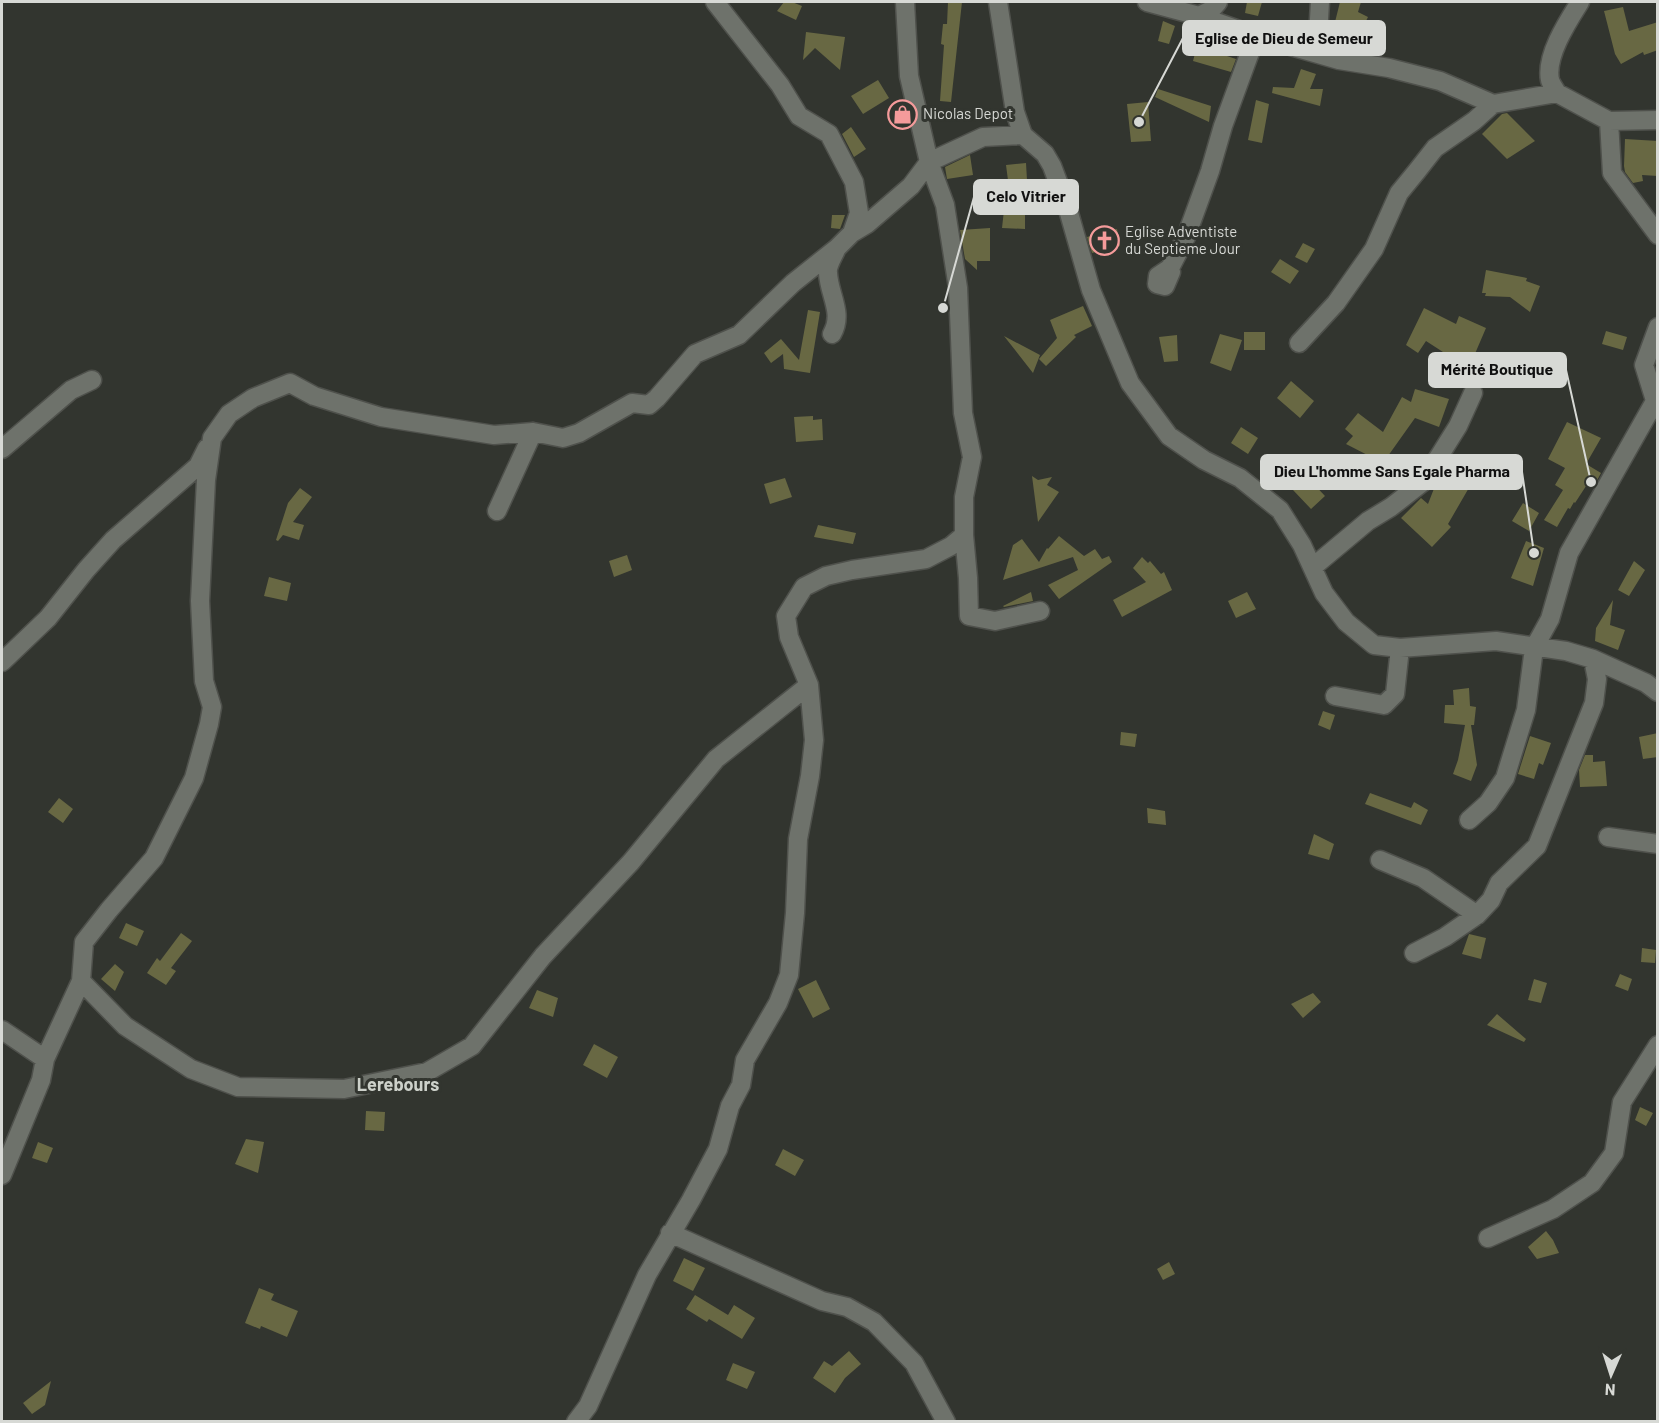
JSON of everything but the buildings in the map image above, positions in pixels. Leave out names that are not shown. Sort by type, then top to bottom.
[{"type":"street","points":[[715,2],[780,85],[799,116],[830,134],[854,182],[859,213],[852,233]]},
{"type":"street","points":[[905,2],[909,76],[929,162],[945,205],[958,288],[963,413],[972,457],[964,497],[969,616],[995,621],[1040,611]]},
{"type":"street","points":[[998,2],[1015,112],[1023,135],[1045,154],[1052,166],[1067,206],[1091,290],[1130,383],[1169,436],[1204,460],[1240,478],[1280,510],[1313,567],[1324,593],[1346,622],[1374,645],[1400,648],[1496,641],[1566,651],[1593,658],[1646,683],[1658,692]]},
{"type":"street","points":[[1147,2],[1339,60],[1389,68],[1440,81],[1493,104]]},
{"type":"street","points":[[1199,16],[1211,10],[1218,2]]},
{"type":"street","points":[[1317,53],[1320,2]]},
{"type":"street","points":[[1580,2],[1560,35],[1551,60],[1550,80],[1557,93],[1609,121],[1658,120]]},
{"type":"street","points":[[1171,272],[1165,286],[1157,284],[1158,276],[1170,268],[1186,237],[1256,36]]},
{"type":"street","points":[[1299,343],[1336,303],[1374,249],[1399,193],[1435,148],[1474,121],[1493,104],[1557,93]]},
{"type":"street","points":[[1609,121],[1612,173],[1658,235]]},
{"type":"street","points":[[2,662],[48,618],[113,540],[198,466],[212,438],[229,414],[253,398],[290,383],[314,396],[381,417],[494,435],[533,432],[564,438],[579,433],[632,404],[649,405],[695,354],[739,335],[793,284],[911,186],[929,162],[983,137],[1023,135]]},
{"type":"street","points":[[832,334],[838,324],[837,309],[827,271],[837,248]]},
{"type":"street","points":[[1469,820],[1488,803],[1505,778],[1527,710],[1534,648],[1550,619],[1569,553],[1656,407],[1644,365],[1658,327]]},
{"type":"street","points":[[2,449],[71,390],[92,380]]},
{"type":"street","points":[[1313,567],[1368,521],[1391,507],[1423,482],[1458,426],[1473,393]]},
{"type":"street","points":[[497,511],[533,432]]},
{"type":"street","points":[[2,1175],[41,1080],[45,1059],[81,981],[84,942],[154,858],[194,778],[212,707],[204,681],[200,601],[206,480],[212,438]]},
{"type":"street","points":[[576,1422],[588,1406],[647,1275],[718,1149],[730,1106],[741,1085],[745,1060],[778,1003],[789,975],[795,913],[798,839],[814,740],[809,685],[789,636],[786,616],[804,587],[826,576],[926,559],[951,546],[964,535]]},
{"type":"street","points":[[1335,696],[1384,705],[1395,694],[1400,648]]},
{"type":"street","points":[[1414,952],[1445,937],[1477,915],[1491,900],[1499,883],[1537,846],[1594,703],[1597,680],[1593,658]]},
{"type":"street","points":[[81,981],[125,1026],[191,1069],[238,1087],[344,1089],[427,1072],[472,1046],[543,956],[631,862],[716,759],[809,685]]},
{"type":"street","points":[[1608,837],[1658,844]]},
{"type":"street","points":[[1380,860],[1423,878],[1477,915]]},
{"type":"street","points":[[2,1030],[45,1059]]},
{"type":"street","points":[[1488,1238],[1553,1209],[1592,1183],[1614,1153],[1622,1102],[1658,1045]]},
{"type":"street","points":[[670,1233],[822,1301],[847,1308],[874,1322],[914,1363],[946,1422]]},
{"type":"place","name":"Nicolas Depot","points":[[902,114]]},
{"type":"place","name":"Eglise de Dieu de Semeur","points":[[1139,122]]},
{"type":"place","name":"Eglise Adventiste du Septieme Jour","points":[[1104,241]]},
{"type":"place","name":"Celo Vitrier","points":[[943,308]]},
{"type":"place","name":"Mérité Boutique","points":[[1591,482]]},
{"type":"place","name":"Dieu L'homme Sans Egale Pharma","points":[[1534,553]]},
{"type":"district","name":"Lerebours","points":[[398,1085]]}]
